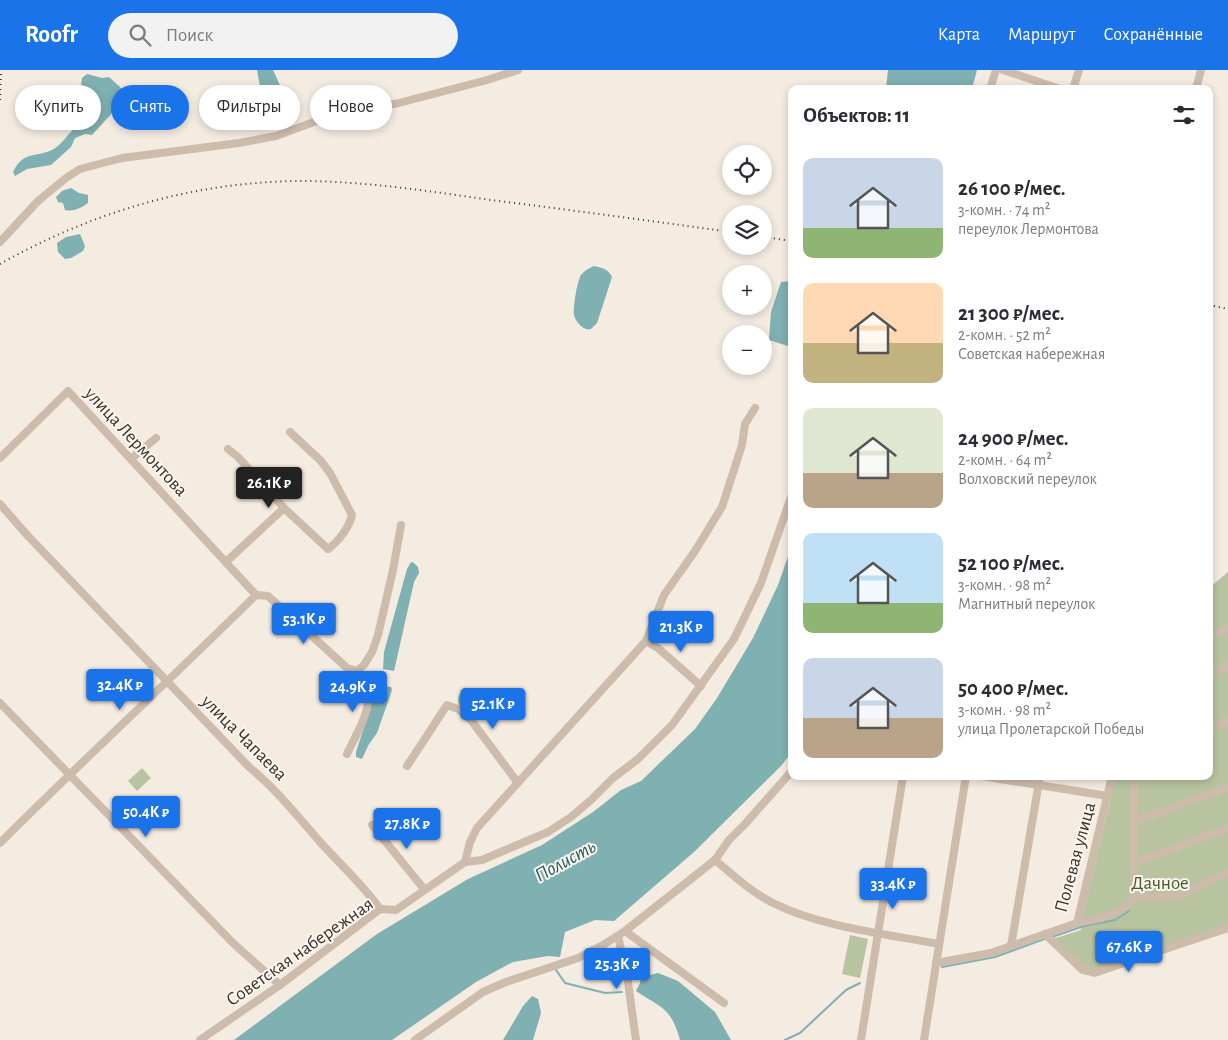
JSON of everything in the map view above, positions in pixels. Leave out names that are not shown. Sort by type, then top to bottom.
[{"type":"street","points":[[0,242],[38,201],[80,169],[122,158],[239,143],[276,136],[322,119],[362,99],[375,100],[384,104],[395,104],[518,70]]},
{"type":"street","points":[[991,85],[996,70]]},
{"type":"street","points":[[1003,70],[1048,85]]},
{"type":"street","points":[[1074,85],[1079,70]]},
{"type":"street","points":[[1197,85],[1201,70]]},
{"type":"street","name":"улица Лермонтова","points":[[0,458],[68,391],[132,458],[256,595],[268,596],[347,668],[357,671]]},
{"type":"street","points":[[465,862],[470,842],[477,828],[646,641],[664,595],[722,507],[742,445],[745,424],[755,408]]},
{"type":"street","points":[[228,449],[238,457],[284,508],[328,550],[350,523],[352,515],[330,473],[290,432]]},
{"type":"street","points":[[132,458],[156,438]]},
{"type":"street","name":"улица Чапаева","points":[[0,504],[28,536],[250,768],[270,784],[322,844],[367,891],[380,910]]},
{"type":"street","name":"Советская набережная","points":[[200,1040],[280,985],[380,910],[396,910],[465,862],[482,860],[548,832],[571,817],[613,778],[638,759],[672,725],[734,639],[761,583],[788,506]]},
{"type":"street","points":[[226,562],[284,508]]},
{"type":"street","points":[[347,754],[368,703],[368,693],[357,671],[364,665],[372,652],[378,635],[394,570],[401,525]]},
{"type":"street","points":[[0,843],[256,595]]},
{"type":"street","points":[[1213,635],[1228,628]]},
{"type":"street","points":[[646,641],[658,648],[701,686]]},
{"type":"street","points":[[1213,673],[1228,665]]},
{"type":"street","points":[[0,703],[233,943],[280,985]]},
{"type":"street","points":[[407,766],[447,705],[458,709],[471,720],[518,783]]},
{"type":"street","points":[[1213,728],[1228,721]]},
{"type":"street","points":[[415,1040],[483,992],[506,982],[578,958],[622,933],[715,860],[729,840],[788,775]]},
{"type":"street","points":[[861,1040],[902,780]]},
{"type":"street","points":[[924,1040],[965,780]]},
{"type":"street","points":[[1006,780],[1108,796]]},
{"type":"street","points":[[1011,946],[1039,780]]},
{"type":"street","name":"Полевая улица","points":[[936,963],[983,955],[1076,923],[1111,780]]},
{"type":"street","points":[[1076,923],[1110,916],[1123,909],[1134,897],[1134,780]]},
{"type":"street","points":[[1133,822],[1228,787]]},
{"type":"street","points":[[372,825],[424,889]]},
{"type":"street","points":[[1134,863],[1228,828]]},
{"type":"street","points":[[715,860],[749,888],[772,902],[794,912],[820,921],[939,944]]},
{"type":"street","points":[[1134,897],[1168,898],[1179,896],[1228,872]]},
{"type":"street","points":[[1045,934],[1083,970],[1096,972],[1228,928]]},
{"type":"street","points":[[622,933],[724,1003]]},
{"type":"street","points":[[622,933],[636,1040]]},
{"type":"green space","points":[[1228,572],[1228,664],[1213,671],[1213,585]]},
{"type":"green space","name":"Дачное","points":[[1228,669],[1228,931],[1095,977],[1080,973],[1047,941],[1081,930],[1082,918],[1114,780],[1213,780],[1213,676]]},
{"type":"green space","points":[[142,768],[151,778],[137,791],[128,781]]},
{"type":"green space","points":[[850,935],[868,939],[860,978],[842,974]]},
{"type":"water","points":[[257,70],[273,70],[280,85],[260,85]]},
{"type":"water","points":[[888,70],[977,70],[973,85],[886,85]]},
{"type":"water","points":[[87,74],[102,78],[109,77],[118,85],[111,85],[111,114],[101,125],[101,85],[81,85],[82,78]]},
{"type":"water","points":[[73,130],[97,130],[92,135],[85,134],[75,138],[71,147],[51,165],[27,169],[15,176],[13,172],[21,160],[55,148]]},
{"type":"water","points":[[71,188],[79,193],[88,195],[88,203],[77,209],[65,210],[63,203],[58,202],[56,197],[62,191]]},
{"type":"water","points":[[80,234],[85,246],[83,251],[71,258],[65,259],[58,252],[57,243],[66,237]]},
{"type":"water","points":[[594,266],[605,269],[612,277],[597,323],[588,330],[576,320],[574,306],[581,275]]},
{"type":"water","points":[[788,281],[788,346],[772,341],[772,325],[770,325],[772,309],[781,282]]},
{"type":"water","name":"Полисть","points":[[788,557],[788,757],[694,852],[614,921],[595,920],[565,932],[560,957],[548,956],[513,962],[476,982],[392,1040],[234,1040],[377,934],[468,879],[542,845],[593,812],[621,790],[641,781],[695,729],[717,698],[753,638],[778,585]]},
{"type":"water","points":[[411,562],[418,567],[419,573],[414,582],[394,671],[383,669],[384,652],[407,569]]},
{"type":"water","points":[[379,685],[391,687],[392,690],[377,733],[362,759],[356,757],[356,752]]},
{"type":"water","points":[[464,690],[472,690],[478,696],[478,704],[472,710],[464,710],[458,704],[458,696]]},
{"type":"water","points":[[658,973],[678,981],[715,1012],[731,1040],[680,1040],[677,1029],[669,1014],[659,1005],[636,991],[641,977]]},
{"type":"water","points":[[532,996],[538,999],[541,1013],[533,1040],[503,1040],[523,1006]]},
{"type":"waterway","points":[[1052,937],[1084,926],[1115,920],[1129,911]]},
{"type":"waterway","points":[[942,967],[995,957],[1047,938]]},
{"type":"waterway","points":[[556,970],[565,983],[605,993],[622,992]]},
{"type":"waterway","points":[[785,1040],[800,1033],[846,990],[860,983]]},
{"type":"railway","points":[[0,100],[1,70]]},
{"type":"railway","points":[[0,264],[71,229],[144,203],[220,187],[299,181],[396,187],[722,231]]},
{"type":"railway","points":[[772,238],[788,241]]},
{"type":"railway","points":[[1213,306],[1228,309]]}]
